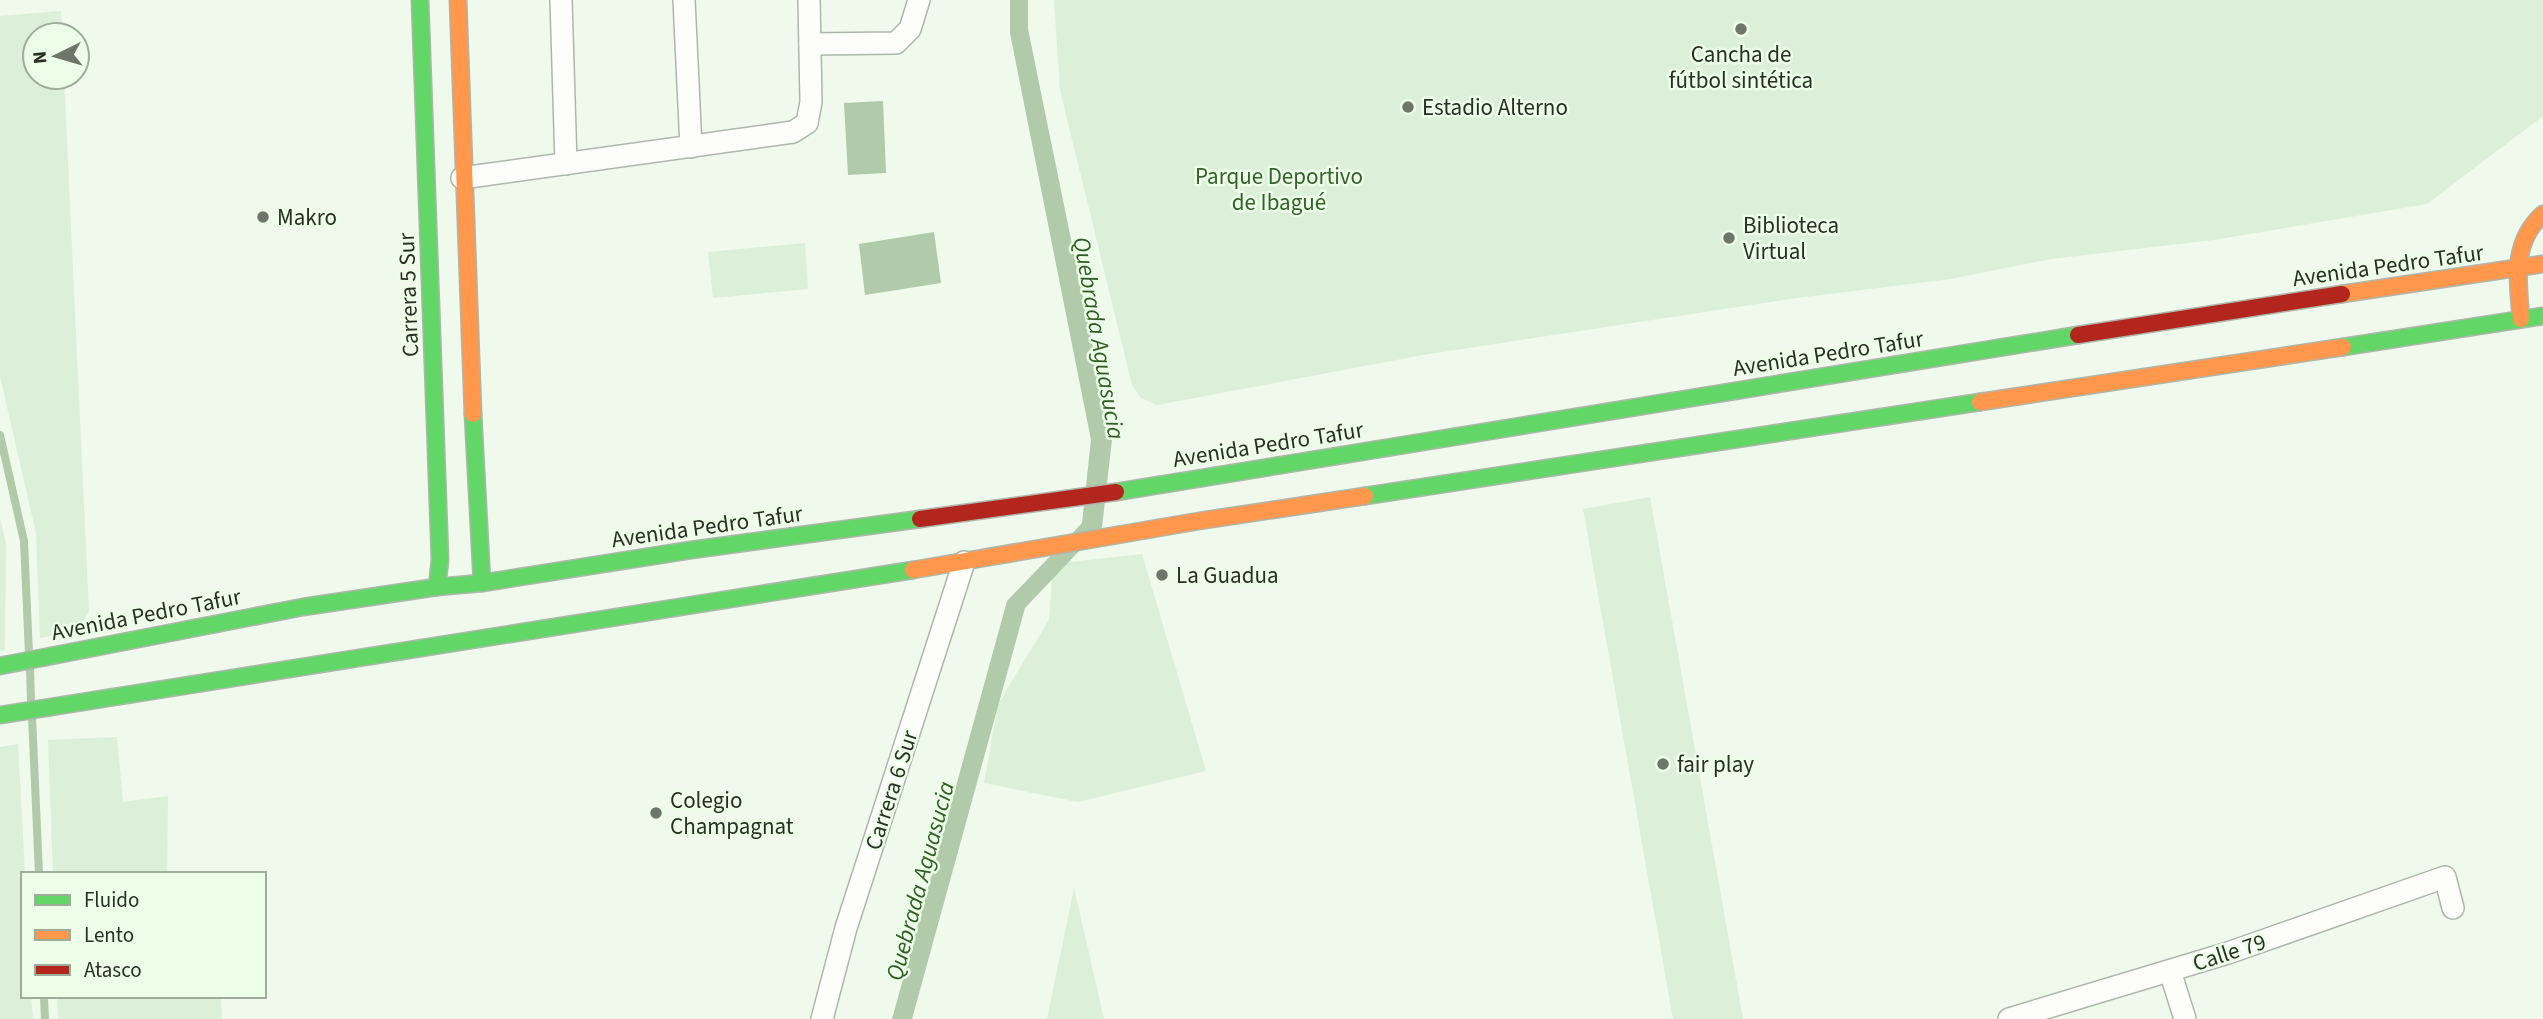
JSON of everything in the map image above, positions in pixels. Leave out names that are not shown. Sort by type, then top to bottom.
[{"type":"main road","name":"Carrera 5 Sur","points":[[420,0],[440,560],[437,587]]},
{"type":"main road","points":[[458,0],[462,178],[482,583]]},
{"type":"main road","points":[[2521,319],[2517,268],[2529,227],[2543,214]]},
{"type":"main road","name":"Avenida Pedro Tafur","points":[[0,666],[303,607],[482,583],[691,550],[1064,500],[2201,315],[2543,264]]},
{"type":"main road","points":[[0,715],[964,562],[1199,521],[2543,316]]},
{"type":"street","points":[[561,0],[566,164]]},
{"type":"street","points":[[684,0],[691,147]]},
{"type":"street","points":[[462,178],[793,132],[807,123],[811,102],[809,0]]},
{"type":"street","points":[[810,44],[896,43],[910,29],[919,0]]},
{"type":"street","name":"Carrera 6 Sur","points":[[822,1019],[846,928],[964,562]]},
{"type":"street","name":"Calle 79","points":[[2009,1019],[2170,971],[2445,877],[2453,908]]},
{"type":"street","points":[[2170,971],[2185,1019]]},
{"type":"green space","name":"Parque Deportivo de Ibagué","points":[[1054,0],[2543,0],[2543,116],[2427,204],[2213,240],[2051,259],[1950,279],[1789,299],[1423,355],[1157,405],[1141,398],[1132,385],[1060,90]]},
{"type":"green space","points":[[61,11],[61,21],[21,21],[21,91],[65,91],[89,612],[76,632],[40,638],[36,533],[0,376],[0,16]]},
{"type":"green space","points":[[805,243],[808,289],[713,298],[708,252]]},
{"type":"green space","name":"fair play","points":[[1650,497],[1743,1019],[1673,1019],[1583,509]]},
{"type":"green space","points":[[0,518],[6,543],[5,650],[0,651]]},
{"type":"green space","points":[[1142,554],[1206,771],[1078,802],[984,783],[998,704],[1049,620],[1053,564]]},
{"type":"green space","points":[[117,737],[123,802],[168,796],[167,872],[53,872],[48,740]]},
{"type":"green space","points":[[18,744],[25,872],[21,872],[21,998],[31,998],[33,1019],[0,1019],[0,747]]},
{"type":"green space","points":[[1074,888],[1104,1019],[1047,1019]]},
{"type":"green space","points":[[57,998],[221,998],[222,1019],[58,1019]]},
{"type":"shaded area","name":"Quebrada Aguasucia","points":[[1010,0],[1028,0],[1028,29],[1112,440],[1102,527],[1025,608],[912,1019],[892,1019],[1007,601],[1082,523],[1091,440],[1010,33]]},
{"type":"shaded area","points":[[883,101],[886,173],[848,175],[844,103]]},
{"type":"shaded area","points":[[934,232],[941,283],[865,295],[859,244]]},
{"type":"waterway","points":[[0,435],[24,541],[29,654]]},
{"type":"waterway","points":[[30,667],[31,703]]},
{"type":"waterway","points":[[32,716],[39,872]]},
{"type":"waterway","points":[[44,998],[45,1019]]},
{"type":"traffic: fast","points":[[420,0],[440,560],[437,587]]},
{"type":"traffic: fast","points":[[2343,347],[2543,316]]},
{"type":"traffic: fast","points":[[1116,492],[2078,335]]},
{"type":"traffic: fast","points":[[1365,496],[1980,402]]},
{"type":"traffic: fast","points":[[473,414],[482,583]]},
{"type":"traffic: fast","points":[[0,666],[303,607],[920,519]]},
{"type":"traffic: fast","points":[[0,715],[913,570]]},
{"type":"traffic: slow","points":[[458,0],[473,414]]},
{"type":"traffic: slow","points":[[2521,319],[2518,276],[2521,250],[2533,225],[2543,214]]},
{"type":"traffic: slow","points":[[2342,294],[2543,264]]},
{"type":"traffic: slow","points":[[1980,402],[2343,347]]},
{"type":"traffic: slow","points":[[913,570],[1199,521],[1365,496]]},
{"type":"traffic: jam","points":[[2078,335],[2342,294]]},
{"type":"traffic: jam","points":[[920,519],[1116,492]]},
{"type":"place","name":"Cancha de fútbol sintética","points":[[1741,29]]},
{"type":"place","name":"Estadio Alterno","points":[[1408,107]]},
{"type":"place","name":"Makro","points":[[263,217]]},
{"type":"place","name":"Biblioteca Virtual","points":[[1729,238]]},
{"type":"place","name":"La Guadua","points":[[1162,575]]},
{"type":"place","name":"fair play","points":[[1663,764]]},
{"type":"place","name":"Colegio Champagnat","points":[[656,813]]}]
